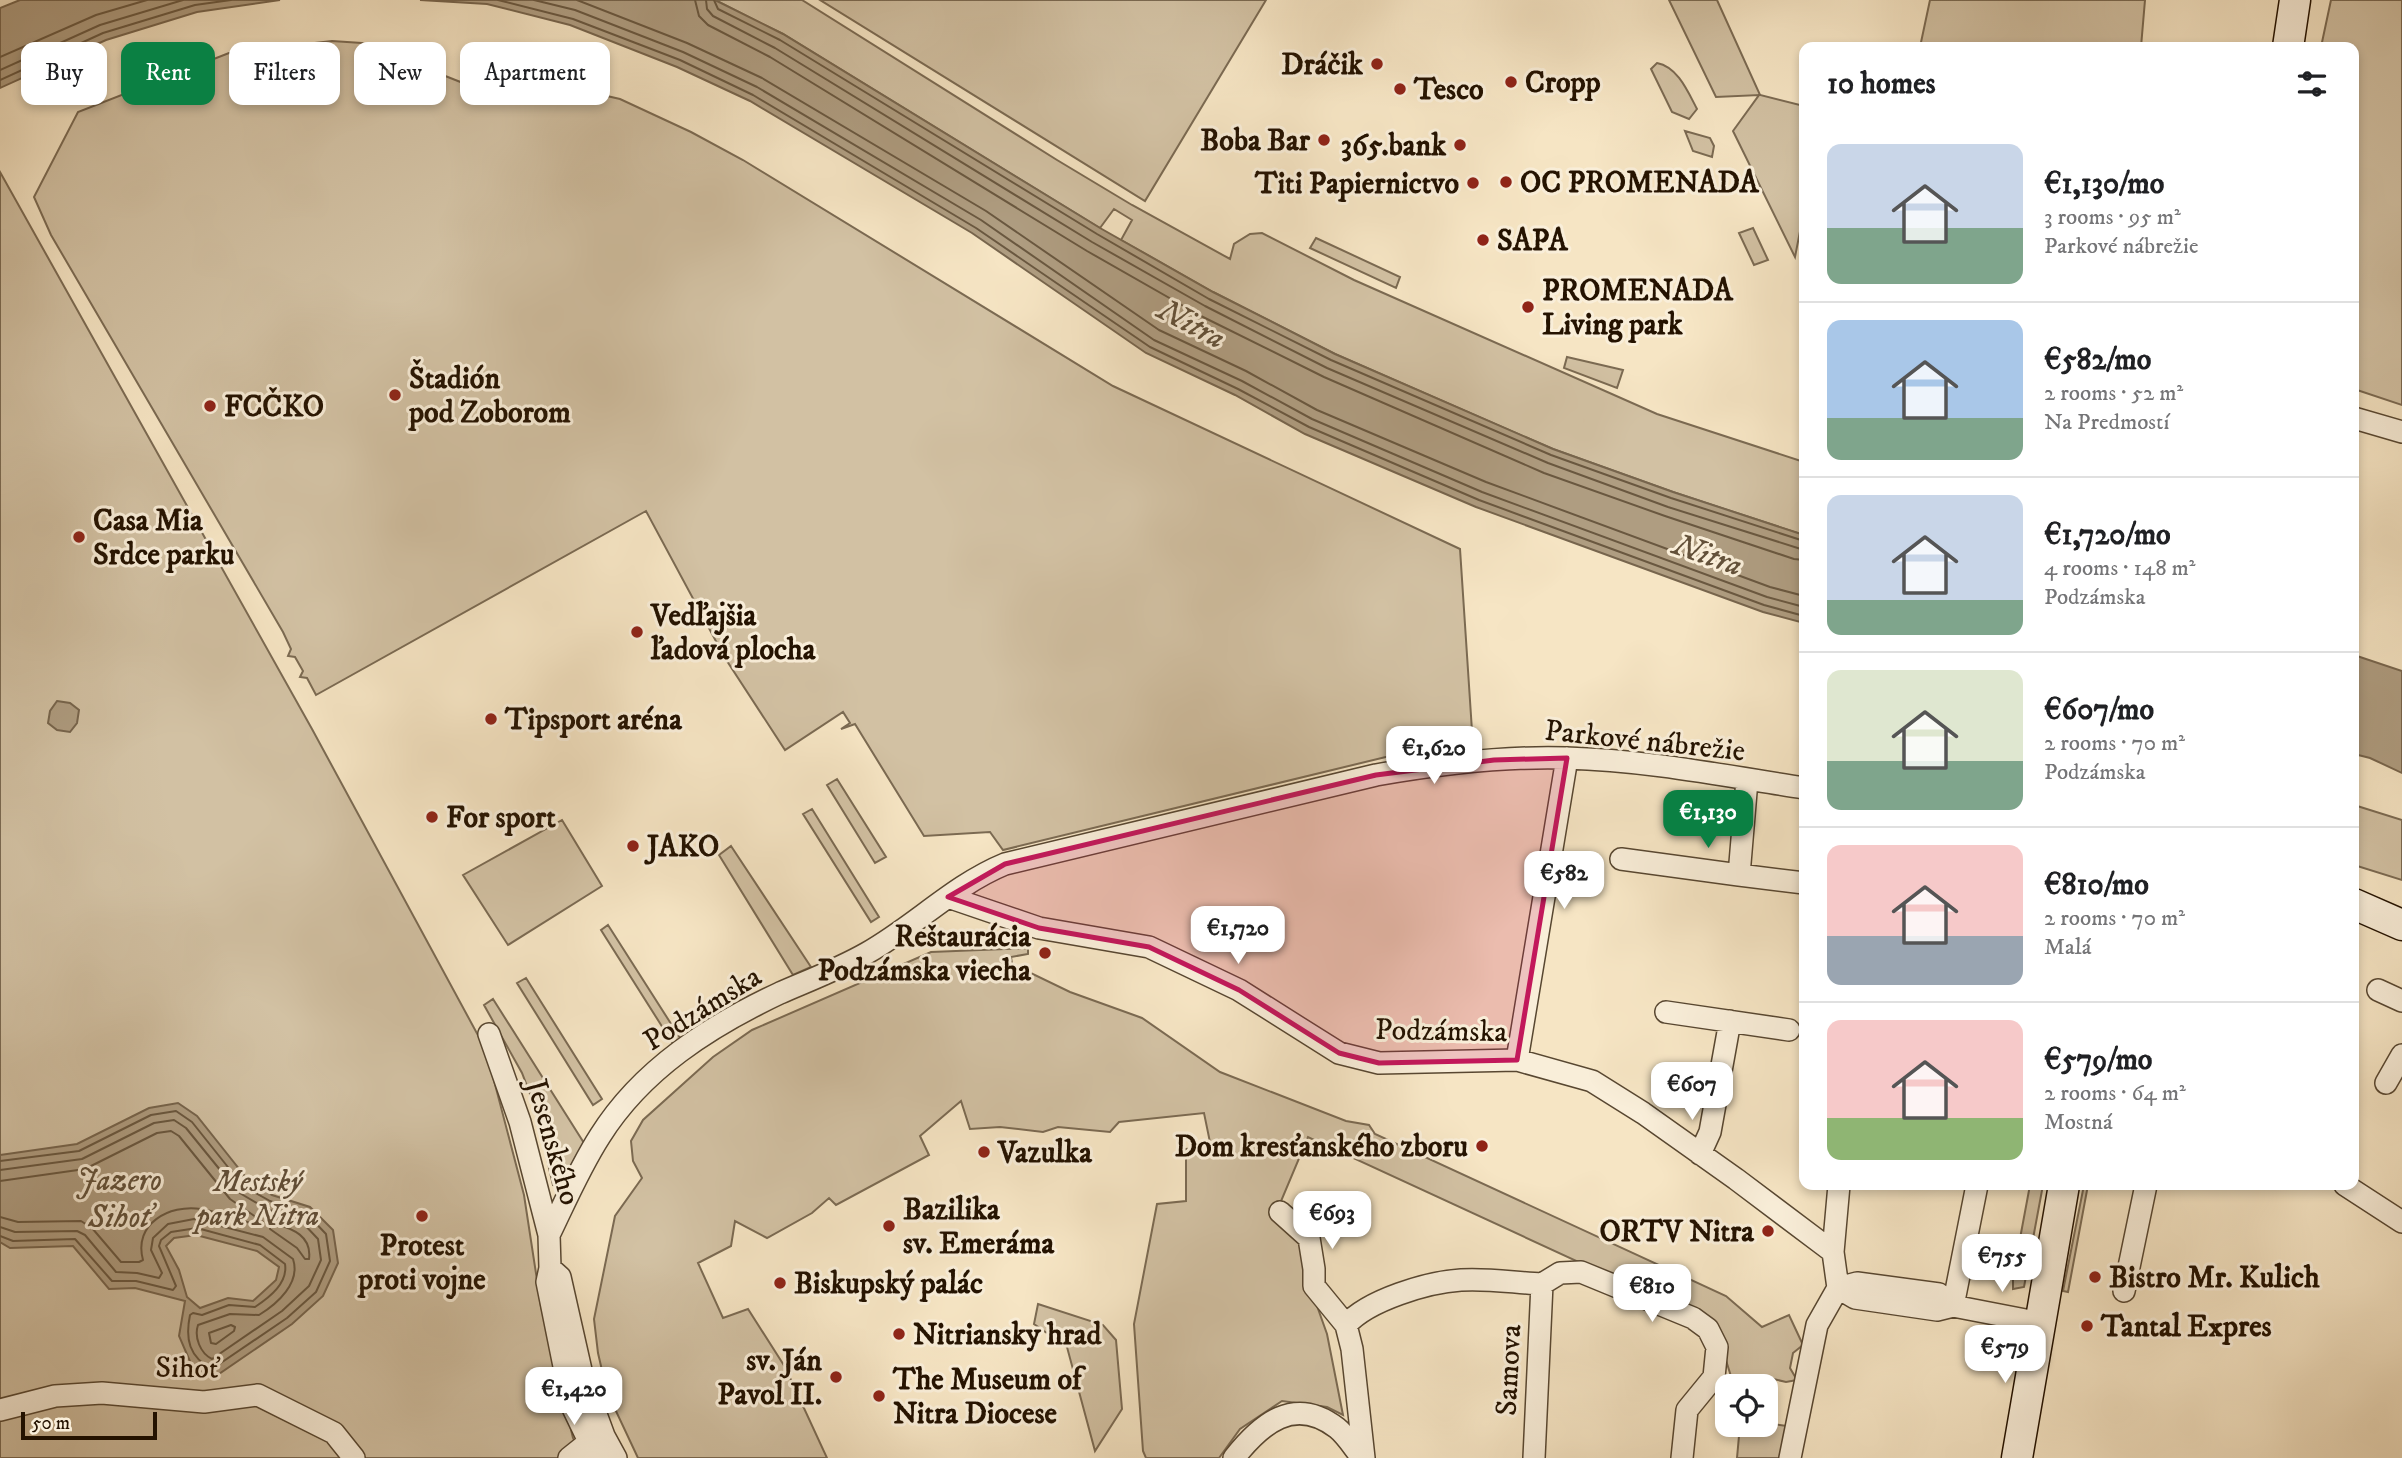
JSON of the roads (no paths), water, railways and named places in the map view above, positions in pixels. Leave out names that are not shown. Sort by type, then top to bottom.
[{"type":"street","points":[[2289,42],[2294,1]]},
{"type":"street","points":[[2359,419],[2402,432]]},
{"type":"street","points":[[1517,1060],[1567,758]]},
{"type":"street","name":"Parkové nábrežie","points":[[1069,848],[1376,775],[1435,765],[1494,760],[1567,758],[1659,766],[1799,787]]},
{"type":"street","points":[[1739,875],[1747,780]]},
{"type":"street","name":"Podzámska","points":[[550,1235],[599,1136],[628,1097],[660,1065],[704,1034],[870,952],[991,870],[1069,848]]},
{"type":"street","points":[[1621,859],[1799,882]]},
{"type":"street","name":"Podzámska","points":[[948,897],[1039,928],[1149,947],[1238,990],[1339,1053],[1379,1063],[1517,1060],[1592,1081],[1700,1154],[1833,1252]]},
{"type":"street","points":[[2359,906],[2402,925]]},
{"type":"street","points":[[2378,990],[2402,1001]]},
{"type":"street","points":[[1666,1012],[1789,1030]]},
{"type":"street","points":[[1700,1154],[1710,1132],[1730,1021]]},
{"type":"street","name":"Jesenského","points":[[489,1034],[520,1122],[550,1235],[550,1268],[547,1282],[572,1406],[597,1445],[616,1458]]},
{"type":"street","points":[[2386,1083],[2402,1055]]},
{"type":"street","points":[[1790,1458],[1818,1325],[1838,1288],[1833,1252],[1839,1190]]},
{"type":"street","points":[[1953,1306],[1976,1190]]},
{"type":"street","points":[[2017,1458],[2063,1190]]},
{"type":"street","points":[[2124,1291],[2145,1190]]},
{"type":"street","points":[[2353,1190],[2402,1222]]},
{"type":"street","points":[[1280,1212],[1309,1238],[1314,1286],[1346,1325],[1352,1349],[1363,1458]]},
{"type":"street","points":[[1346,1325],[1354,1316],[1385,1300],[1430,1285],[1461,1280],[1542,1284],[1560,1273],[1581,1272],[1693,1318],[1708,1329],[1717,1347],[1714,1377],[1687,1410],[1682,1458]]},
{"type":"street","name":"Samova","points":[[1534,1458],[1542,1284]]},
{"type":"street","points":[[1838,1288],[1855,1298],[1937,1310],[1953,1306],[2041,1323]]},
{"type":"street","name":"Sihoť","points":[[0,1410],[55,1396],[102,1392],[204,1402],[258,1395],[334,1433],[354,1458]]},
{"type":"street","points":[[1234,1458],[1248,1440],[1271,1421],[1285,1415],[1301,1413],[1313,1415],[1338,1429],[1363,1458]]},
{"type":"street","points":[[569,1458],[597,1445]]},
{"type":"water","points":[[20,0],[280,0],[197,12],[102,42],[21,42],[21,78],[0,88],[0,8]]},
{"type":"water","name":"Nitra","points":[[420,0],[715,0],[783,34],[1100,228],[1213,292],[1335,354],[1553,449],[1799,533],[1799,622],[1763,612],[1476,507],[1305,434],[1235,395],[1146,353],[972,233],[750,101],[677,67],[570,25],[487,4]]},
{"type":"water","points":[[2359,657],[2402,671],[2402,773],[2359,755]]},
{"type":"water","points":[[57,701],[70,703],[79,710],[77,723],[70,732],[57,730],[48,723],[50,711]]},
{"type":"water","name":"Jazero Sihoť","points":[[178,1103],[197,1116],[248,1180],[272,1195],[310,1207],[333,1230],[338,1263],[323,1296],[292,1324],[213,1378],[192,1366],[179,1336],[185,1301],[135,1288],[109,1289],[73,1246],[10,1248],[0,1242],[0,1155],[77,1144],[149,1108]],"holes":[[[196,1235],[257,1251],[279,1267],[276,1280],[253,1301],[228,1298],[200,1308],[187,1297],[179,1270],[166,1246],[174,1238]]]},
{"type":"place","name":"Dráčik","points":[[1377,64]]},
{"type":"place","name":"Cropp","points":[[1511,82]]},
{"type":"place","name":"Tesco","points":[[1400,89]]},
{"type":"place","name":"Boba Bar","points":[[1324,140]]},
{"type":"place","name":"365.bank","points":[[1460,145]]},
{"type":"place","name":"OC PROMENADA","points":[[1506,182]]},
{"type":"place","name":"Titi Papiernictvo","points":[[1473,183]]},
{"type":"place","name":"SAPA","points":[[1483,240]]},
{"type":"place","name":"PROMENADA Living park","points":[[1528,307]]},
{"type":"place","name":"Štadión pod Zoborom","points":[[395,395]]},
{"type":"place","name":"FCČKO","points":[[210,406]]},
{"type":"place","name":"Casa Mia Srdce parku","points":[[79,537]]},
{"type":"place","name":"Vedľajšia ľadová plocha","points":[[637,632]]},
{"type":"place","name":"Tipsport aréna","points":[[491,719]]},
{"type":"place","name":"For sport","points":[[432,817]]},
{"type":"place","name":"JAKO","points":[[633,846]]},
{"type":"place","name":"Reštaurácia Podzámska viecha","points":[[1045,953]]},
{"type":"place","name":"Dom kresťanského zboru","points":[[1482,1146]]},
{"type":"place","name":"Vazulka","points":[[984,1152]]},
{"type":"place","name":"Protest proti vojne","points":[[422,1216]]},
{"type":"place","name":"Bazilika sv. Emeráma","points":[[889,1226]]},
{"type":"place","name":"ORTV Nitra","points":[[1768,1231]]},
{"type":"place","name":"Bistro Mr. Kulich","points":[[2095,1277]]},
{"type":"place","name":"Biskupský palác","points":[[780,1283]]},
{"type":"place","name":"Tantal Expres","points":[[2087,1326]]},
{"type":"place","name":"Nitriansky hrad","points":[[899,1334]]},
{"type":"place","name":"sv. Ján Pavol II.","points":[[836,1377]]},
{"type":"place","name":"The Museum of Nitra Diocese","points":[[879,1396]]},
{"type":"park label","name":"Mestský park Nitra","points":[[258,1198]]}]
